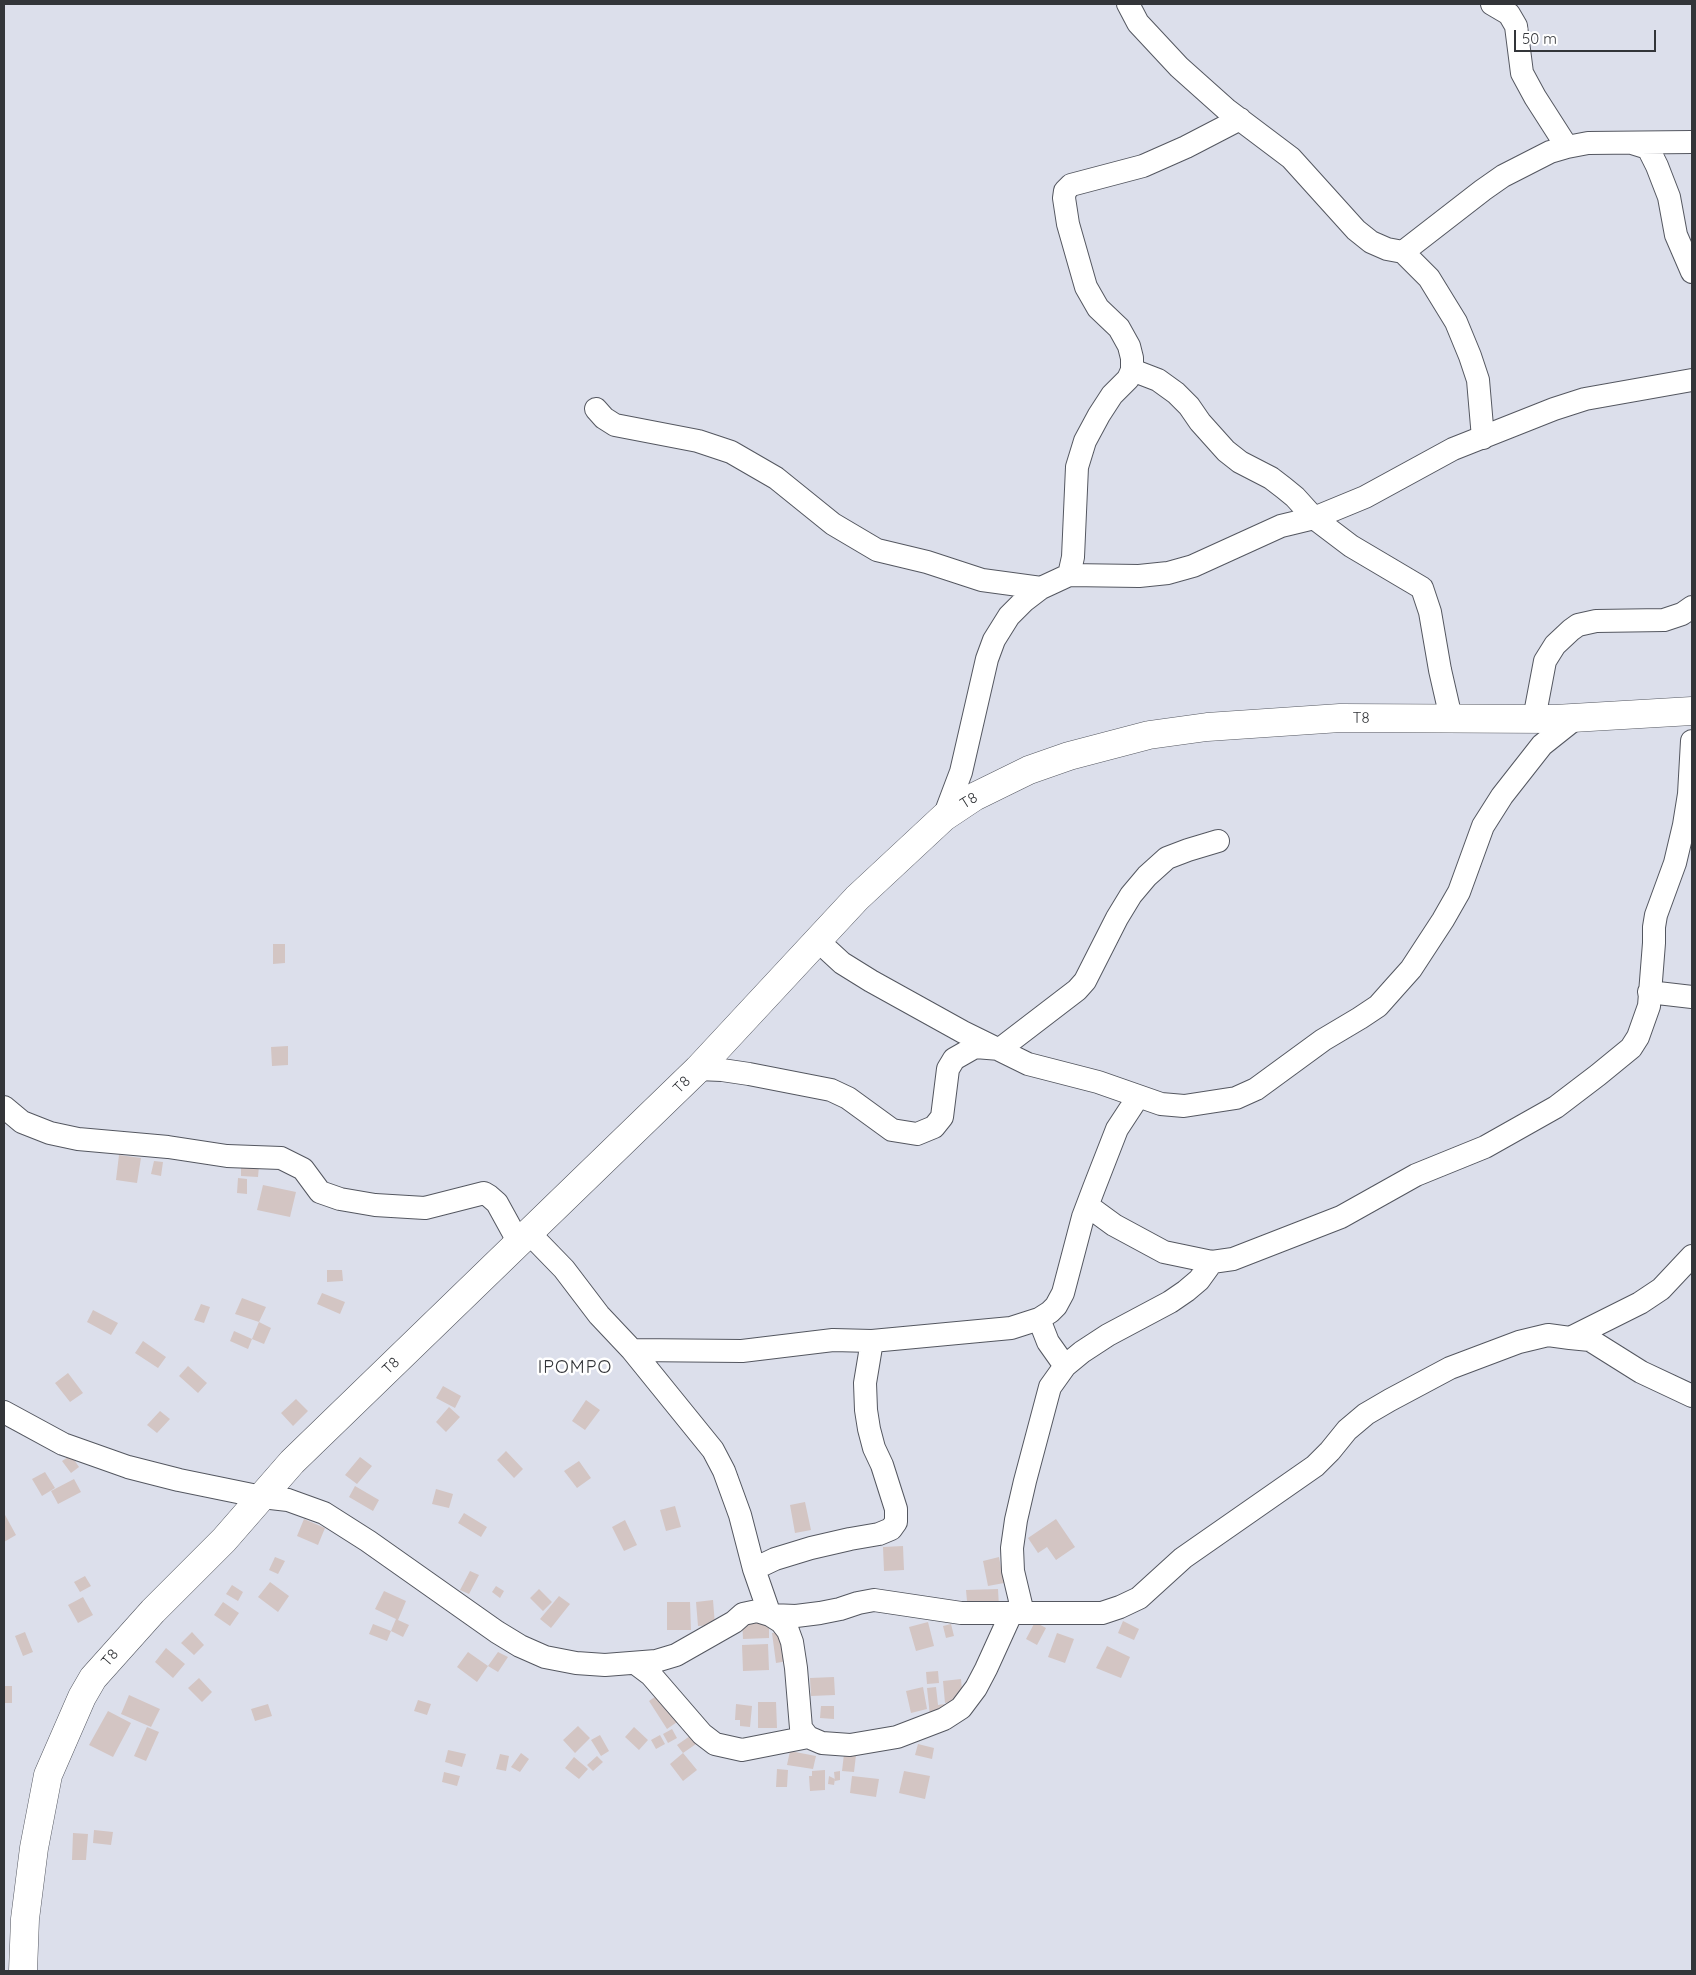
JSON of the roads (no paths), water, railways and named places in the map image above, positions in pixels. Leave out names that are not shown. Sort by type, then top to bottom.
[{"type":"street","points":[[1128,4],[1138,23],[1179,67],[1201,88],[1291,158],[1356,230],[1379,246],[1403,252],[1429,278],[1456,322],[1478,380],[1483,438]]},
{"type":"street","points":[[1492,4],[1509,14],[1516,26],[1522,72],[1535,97],[1567,146]]},
{"type":"street","points":[[1069,575],[1073,557],[1077,466],[1085,441],[1099,415],[1112,395],[1128,379],[1132,370],[1132,358],[1119,328],[1098,308],[1086,287],[1068,224],[1064,198],[1065,191],[1071,185],[1143,166],[1186,148],[1240,119]]},
{"type":"street","points":[[1403,252],[1502,176],[1537,158],[1567,146],[1588,143],[1692,142]]},
{"type":"street","points":[[1632,143],[1648,148],[1669,197],[1676,235],[1692,272]]},
{"type":"street","points":[[1132,370],[1158,380],[1176,393],[1226,451],[1240,462],[1271,478],[1295,497],[1314,518],[1351,546],[1422,588],[1430,612],[1451,718]]},
{"type":"street","points":[[944,817],[961,772],[987,659],[994,640],[1009,616],[1041,588],[1069,575],[1138,576],[1168,573],[1193,566],[1281,526],[1314,518],[1365,497],[1453,449],[1554,409],[1586,399],[1692,380]]},
{"type":"street","points":[[596,409],[604,418],[615,425],[698,441],[731,452],[776,478],[833,524],[878,550],[927,562],[982,580],[1041,588]]},
{"type":"street","points":[[1534,719],[1545,661],[1555,645],[1578,625],[1596,621],[1664,620],[1682,614],[1692,607]]},
{"type":"street","name":"T8","points":[[23,1971],[25,1919],[40,1812],[48,1775],[82,1696],[94,1678],[153,1611],[224,1540],[292,1462],[698,1069],[857,898],[944,817],[974,797],[1029,770],[1069,756],[1149,735],[1207,727],[1331,719],[1534,719],[1692,711]]},
{"type":"street","points":[[817,940],[842,963],[871,981],[963,1032],[1028,1064],[1098,1082],[1161,1104],[1184,1106],[1236,1098],[1256,1089],[1322,1040],[1378,1006],[1411,969],[1443,920],[1462,884],[1483,826],[1502,796],[1542,745],[1576,718]]},
{"type":"street","points":[[1088,1206],[1114,1224],[1164,1252],[1212,1262],[1233,1260],[1341,1217],[1416,1175],[1485,1148],[1556,1106],[1591,1081],[1632,1048],[1649,1006],[1656,915],[1675,863],[1684,825],[1689,794],[1692,741]]},
{"type":"street","points":[[698,1069],[750,1074],[830,1090],[848,1098],[892,1130],[917,1134],[934,1127],[942,1117],[948,1069],[954,1059],[976,1047],[1000,1049],[1077,990],[1085,981],[1131,895],[1147,876],[1167,858],[1218,841]]},
{"type":"street","points":[[1649,992],[1692,997]]},
{"type":"street","points":[[632,1350],[742,1351],[833,1340],[872,1341],[1012,1328],[1039,1319],[1056,1306],[1063,1292],[1088,1206],[1117,1129],[1138,1097]]},
{"type":"street","points":[[4,1107],[22,1122],[50,1133],[78,1139],[227,1156],[281,1158],[303,1168],[320,1192],[340,1199],[376,1205],[425,1208],[484,1193],[489,1196],[497,1203],[524,1238],[564,1269],[712,1450],[724,1471],[740,1515],[754,1569],[770,1615],[781,1622],[788,1631],[792,1642],[801,1728],[808,1738]]},
{"type":"street","points":[[1570,1338],[1640,1303],[1661,1289],[1692,1256]]},
{"type":"street","points":[[635,1663],[651,1675],[702,1734],[715,1744],[742,1750],[808,1738],[822,1743],[850,1745],[872,1742],[897,1737],[944,1719],[961,1708],[976,1688],[1017,1613],[1016,1585],[1012,1558],[1016,1520],[1050,1387],[1065,1366],[1082,1352],[1101,1339],[1170,1302],[1186,1291],[1199,1280],[1212,1262]]},
{"type":"street","points":[[1039,1319],[1048,1342],[1065,1366]]},
{"type":"street","points":[[4,1412],[63,1444],[128,1468],[262,1497],[288,1500],[324,1513],[520,1646],[545,1657],[576,1663],[605,1665],[656,1661],[676,1655],[743,1614],[757,1611],[770,1615],[796,1616],[820,1614],[874,1600],[961,1614],[1102,1612],[1120,1607],[1138,1598],[1183,1558],[1315,1466],[1347,1430],[1366,1414],[1450,1368],[1519,1342],[1548,1335],[1590,1340],[1641,1372],[1692,1396]]},
{"type":"street","points":[[754,1569],[775,1559],[812,1548],[879,1534],[891,1530],[896,1522],[896,1509],[882,1465],[874,1448],[866,1410],[865,1384],[872,1341]]},
{"type":"district","name":"IPOMPO","points":[[575,1368]]}]
